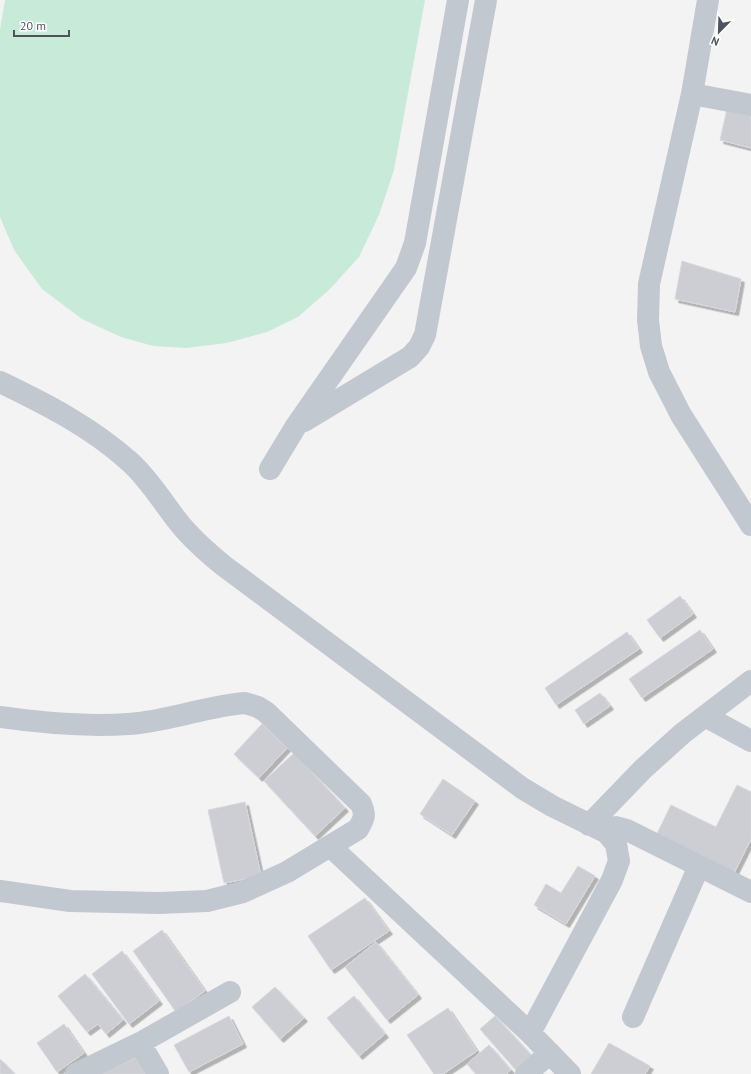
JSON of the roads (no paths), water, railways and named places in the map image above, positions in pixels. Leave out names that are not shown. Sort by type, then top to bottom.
[{"type":"street","points":[[270,469],[296,426],[406,268],[415,243],[458,0]]},
{"type":"street","points":[[296,426],[410,357],[419,347],[425,335],[486,0]]},
{"type":"street","points":[[708,0],[692,94],[649,284],[648,320],[651,346],[659,372],[681,415],[751,525]]},
{"type":"street","points":[[444,76],[471,81]]},
{"type":"street","points":[[692,94],[751,105]]},
{"type":"street","points":[[415,243],[441,246]]},
{"type":"street","points":[[0,382],[48,404],[84,427],[130,462],[159,494],[180,524],[199,544],[224,566],[522,788],[552,806],[598,829],[616,844],[619,861],[612,880],[530,1033]]},
{"type":"street","points":[[598,829],[643,769],[705,716],[751,681]]},
{"type":"street","points":[[0,717],[65,724],[129,724],[245,703],[258,707],[266,712],[361,804],[365,812],[358,829],[331,847],[287,872],[243,892],[207,901],[159,903],[70,901],[0,891]]},
{"type":"street","points":[[705,716],[751,741]]},
{"type":"street","points":[[598,829],[616,827],[627,830],[751,892]]},
{"type":"street","points":[[331,847],[530,1033],[570,1074]]},
{"type":"street","points":[[633,1017],[699,866]]},
{"type":"street","points":[[76,1074],[140,1043],[230,992]]},
{"type":"street","points":[[140,1043],[158,1074]]},
{"type":"street","points":[[526,1074],[550,1053]]}]
